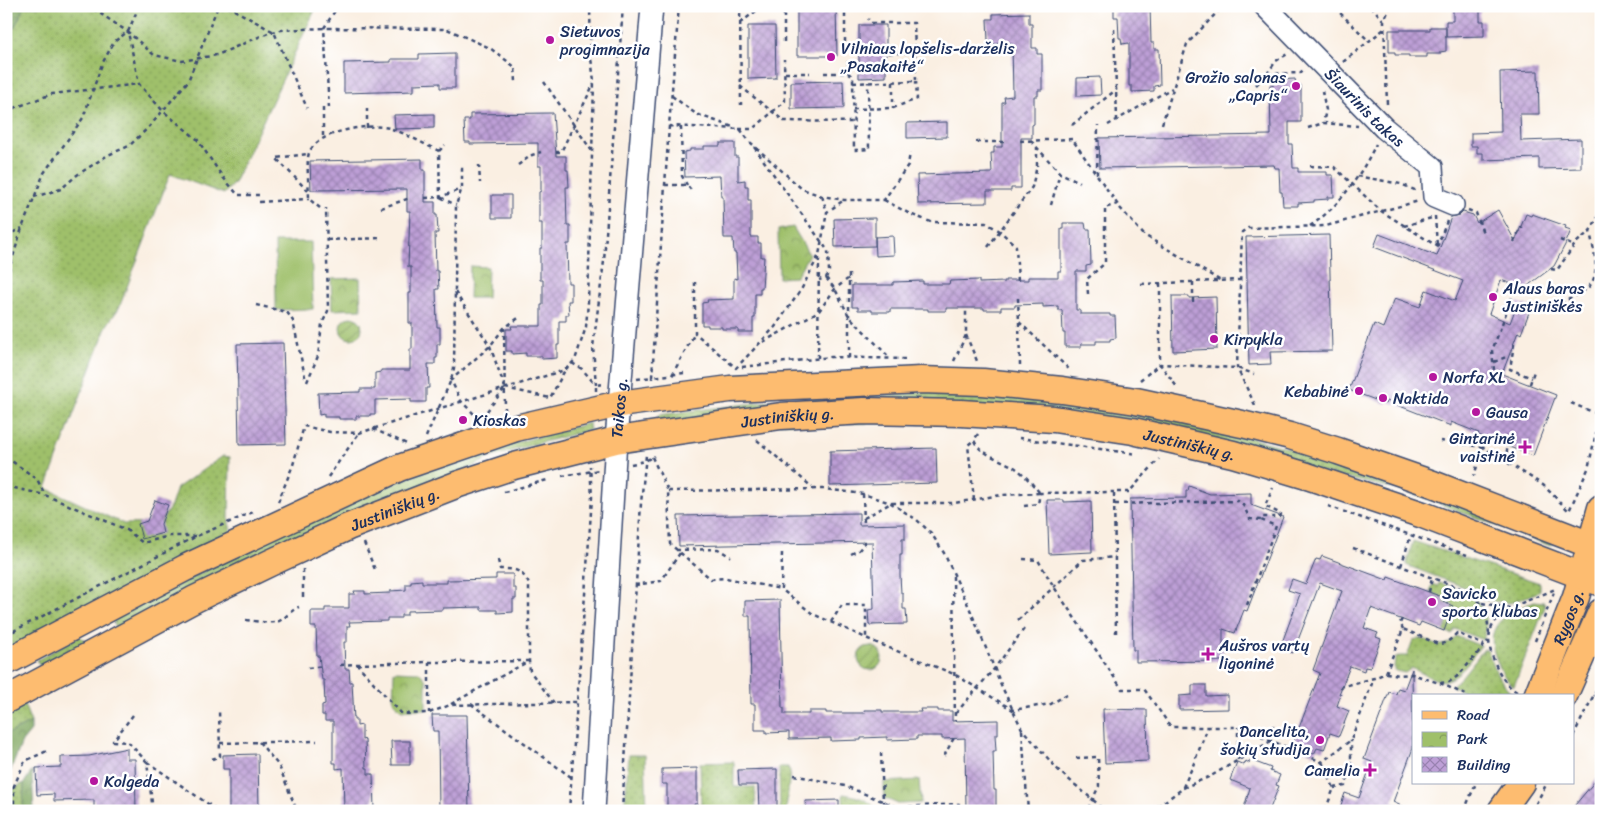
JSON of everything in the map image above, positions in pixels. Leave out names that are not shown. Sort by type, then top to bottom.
[{"type":"main road","name":"Justiniškių g.","points":[[6,662],[185,568],[399,468],[516,428],[619,404],[730,389],[920,380],[983,382],[1062,390],[1173,408],[1290,436],[1433,484],[1596,548]]},
{"type":"main road","name":"Justiniškių g.","points":[[6,700],[195,599],[348,527],[456,485],[514,466],[616,440],[781,416],[864,411],[961,413],[1054,419],[1134,431],[1233,454],[1307,476],[1424,516],[1579,586]]},
{"type":"main road","name":"Rygos g.","points":[[1527,694],[1596,548],[1601,508]]},
{"type":"main road","name":"Rygos g.","points":[[1565,694],[1601,612]]},
{"type":"main road","points":[[85,620],[100,650]]},
{"type":"main road","points":[[1496,811],[1503,784]]},
{"type":"main road","points":[[1501,811],[1520,784]]},
{"type":"street","name":"Taikos g.","points":[[594,811],[614,467],[652,6]]},
{"type":"street","name":"Šiaurinis takas","points":[[1265,6],[1385,129],[1432,167],[1434,207]]},
{"type":"street","points":[[1434,207],[1453,205]]},
{"type":"path","points":[[86,6],[128,32],[154,55],[182,61],[217,55],[281,30],[324,28],[447,29],[490,48],[515,68],[516,82]]},
{"type":"path","points":[[6,278],[22,228],[44,173],[83,118],[102,64],[114,42],[128,32],[139,6]]},
{"type":"path","points":[[34,197],[61,189],[77,175],[108,155],[129,146],[150,126],[188,81],[218,6]]},
{"type":"path","points":[[227,6],[274,32],[307,108]]},
{"type":"path","points":[[329,108],[324,28],[338,6]]},
{"type":"path","points":[[505,388],[550,398],[565,370],[575,360],[586,327],[594,81],[591,58],[590,6]]},
{"type":"path","points":[[572,363],[582,369],[596,385],[593,347],[605,243],[623,6]]},
{"type":"path","points":[[679,6],[652,377],[690,373]]},
{"type":"path","points":[[740,6],[741,105]]},
{"type":"path","points":[[740,23],[763,6]]},
{"type":"path","points":[[784,6],[784,45]]},
{"type":"path","points":[[845,6],[845,44]]},
{"type":"path","points":[[1060,6],[1060,12]]},
{"type":"path","points":[[1162,124],[1187,44],[1223,6]]},
{"type":"path","points":[[1338,6],[1338,11],[1369,41]]},
{"type":"path","points":[[1370,6],[1384,21]]},
{"type":"path","points":[[1308,227],[1325,216],[1338,202],[1369,157],[1385,129],[1384,21],[1390,7]]},
{"type":"path","points":[[853,109],[893,108],[917,99],[914,23],[871,23],[868,20]]},
{"type":"path","points":[[1114,29],[1117,119]]},
{"type":"path","points":[[1330,73],[1384,29]]},
{"type":"path","points":[[128,32],[140,84],[163,111],[197,139],[222,176],[238,195],[259,195]]},
{"type":"path","points":[[1267,74],[1300,73],[1309,51]]},
{"type":"path","points":[[1256,85],[1276,61],[1309,51]]},
{"type":"path","points":[[889,53],[915,53]]},
{"type":"path","points":[[669,126],[752,129],[784,102],[784,59]]},
{"type":"path","points":[[848,60],[848,73]]},
{"type":"path","points":[[784,73],[810,73]]},
{"type":"path","points":[[824,73],[848,73],[853,77],[854,150],[869,149],[868,82]]},
{"type":"path","points":[[556,152],[561,152],[594,81]]},
{"type":"path","points":[[853,83],[916,81]]},
{"type":"path","points":[[544,82],[592,151]]},
{"type":"path","points":[[893,82],[893,108]]},
{"type":"path","points":[[6,110],[52,94],[140,84]]},
{"type":"path","points":[[740,86],[784,121],[853,122]]},
{"type":"path","points":[[1108,125],[1174,87]]},
{"type":"path","points":[[1072,125],[1117,89]]},
{"type":"path","points":[[672,96],[696,114],[723,125],[740,129],[828,251],[829,270],[826,278]]},
{"type":"path","points":[[322,108],[323,138]]},
{"type":"path","points":[[367,108],[367,128]]},
{"type":"path","points":[[1308,128],[1323,123],[1385,129]]},
{"type":"path","points":[[1098,125],[1098,175]]},
{"type":"path","points":[[681,127],[682,176],[691,190]]},
{"type":"path","points":[[309,199],[308,154],[314,145],[323,138],[355,128],[388,128],[439,151]]},
{"type":"path","points":[[1020,141],[1072,139],[1117,204],[1144,235],[1221,281]]},
{"type":"path","points":[[1031,141],[1060,173],[1080,182]]},
{"type":"path","points":[[750,142],[802,189],[822,196],[844,200],[884,200],[910,214],[931,222],[986,223],[1000,231],[1016,246],[1018,282]]},
{"type":"path","points":[[976,142],[1005,142]]},
{"type":"path","points":[[439,151],[445,146]]},
{"type":"path","points":[[988,247],[1032,187],[1037,166],[1037,148]]},
{"type":"path","points":[[439,151],[440,198]]},
{"type":"path","points":[[518,165],[540,152]]},
{"type":"path","points":[[884,200],[908,165],[910,153]]},
{"type":"path","points":[[308,154],[276,158],[309,192]]},
{"type":"path","points":[[425,439],[451,380],[454,368],[456,205],[462,188],[462,165]]},
{"type":"path","points":[[480,165],[480,183]]},
{"type":"path","points":[[1310,166],[1334,167],[1381,212],[1438,248]]},
{"type":"path","points":[[1051,205],[1060,173]]},
{"type":"path","points":[[1356,176],[1401,184],[1434,207],[1438,248]]},
{"type":"path","points":[[665,185],[687,185]]},
{"type":"path","points":[[440,198],[462,188]]},
{"type":"path","points":[[818,358],[819,255],[826,212],[822,196]]},
{"type":"path","points":[[381,208],[410,198]]},
{"type":"path","points":[[425,198],[440,198],[456,205]]},
{"type":"path","points":[[259,202],[309,199],[320,208]]},
{"type":"path","points":[[826,212],[844,200]]},
{"type":"path","points":[[1088,294],[1087,279],[1105,262],[1105,208],[1117,204]]},
{"type":"path","points":[[1438,248],[1453,205],[1476,213],[1483,233]]},
{"type":"path","points":[[1254,405],[1236,368],[1242,232],[1248,228],[1326,226],[1381,212],[1434,207]]},
{"type":"path","points":[[1404,226],[1434,207]]},
{"type":"path","points":[[1551,269],[1557,270],[1574,246],[1590,231],[1601,207]]},
{"type":"path","points":[[256,305],[287,312],[293,321],[307,382],[318,356],[322,324],[328,311],[326,208]]},
{"type":"path","points":[[1514,242],[1521,227],[1523,228]]},
{"type":"path","points":[[6,236],[22,228]]},
{"type":"path","points":[[1561,304],[1586,290],[1592,284],[1595,277],[1596,269],[1590,231]]},
{"type":"path","points":[[327,240],[382,238]]},
{"type":"path","points":[[1560,240],[1574,246]]},
{"type":"path","points":[[736,368],[775,327],[801,290],[819,255]]},
{"type":"path","points":[[1559,258],[1564,260]]},
{"type":"path","points":[[849,270],[849,358]]},
{"type":"path","points":[[819,280],[826,278]]},
{"type":"path","points":[[826,278],[835,289],[848,316],[891,359]]},
{"type":"path","points":[[760,343],[819,311],[835,289],[849,278]]},
{"type":"path","points":[[1141,284],[1239,280]]},
{"type":"path","points":[[672,375],[695,333],[695,282]]},
{"type":"path","points":[[1193,282],[1193,303]]},
{"type":"path","points":[[1160,283],[1160,364],[1177,387]]},
{"type":"path","points":[[1494,370],[1492,351],[1516,286]]},
{"type":"path","points":[[455,292],[490,346],[505,388]]},
{"type":"path","points":[[1018,298],[1020,365],[1028,366]]},
{"type":"path","points":[[966,308],[966,335],[977,362]]},
{"type":"path","points":[[451,380],[490,346],[504,328],[520,317]]},
{"type":"path","points":[[1019,322],[1070,370]]},
{"type":"path","points":[[504,328],[505,412]]},
{"type":"path","points":[[695,333],[736,368]]},
{"type":"path","points":[[962,361],[954,361],[966,335]]},
{"type":"path","points":[[1514,344],[1510,369],[1532,378]]},
{"type":"path","points":[[1493,362],[1506,357]]},
{"type":"path","points":[[727,369],[818,358],[909,360]]},
{"type":"path","points":[[970,362],[984,362]]},
{"type":"path","points":[[1140,380],[1160,364],[1236,368],[1254,374]]},
{"type":"path","points":[[284,522],[278,502],[293,465],[304,426],[330,432],[359,432],[565,370]]},
{"type":"path","points":[[1530,384],[1534,371]]},
{"type":"path","points":[[451,380],[461,402],[480,420],[505,388]]},
{"type":"path","points":[[1571,403],[1600,414]]},
{"type":"path","points":[[1440,441],[1482,447],[1544,485],[1569,511],[1588,469],[1601,410]]},
{"type":"path","points":[[371,429],[409,445]]},
{"type":"path","points":[[328,477],[359,432]]},
{"type":"path","points":[[969,434],[978,434],[968,446],[974,500]]},
{"type":"path","points":[[1474,476],[1484,437]]},
{"type":"path","points":[[1016,438],[1138,454]]},
{"type":"path","points":[[766,439],[756,440],[813,488]]},
{"type":"path","points":[[974,440],[984,452],[1018,470],[1040,493]]},
{"type":"path","points":[[1505,461],[1508,445]]},
{"type":"path","points":[[562,476],[646,461],[660,453]]},
{"type":"path","points":[[6,457],[37,479],[45,495]]},
{"type":"path","points":[[652,457],[668,491],[670,544],[711,579],[726,578],[781,589],[813,614],[954,674],[1013,710],[1051,704],[1069,693]]},
{"type":"path","points":[[1152,457],[1167,461]]},
{"type":"path","points":[[864,518],[891,503],[954,503],[1001,495],[1040,493],[1129,492],[1159,459]]},
{"type":"path","points":[[500,493],[553,478]]},
{"type":"path","points":[[6,486],[45,495],[127,530],[144,543],[169,536],[197,536]]},
{"type":"path","points":[[1261,520],[1263,517],[1280,517],[1281,514],[1265,506],[1273,488],[1266,486]]},
{"type":"path","points":[[668,491],[813,488],[863,494],[891,503],[917,520],[932,533],[944,554],[1022,729],[1060,772],[1099,805],[1101,811]]},
{"type":"path","points":[[1114,492],[1116,633]]},
{"type":"path","points":[[1024,506],[1038,504],[1040,493]]},
{"type":"path","points":[[863,494],[864,525]]},
{"type":"path","points":[[1115,504],[1238,502],[1242,505],[1250,519],[1261,520],[1276,526],[1247,606]]},
{"type":"path","points":[[1319,503],[1475,558]]},
{"type":"path","points":[[6,635],[197,536],[261,509]]},
{"type":"path","points":[[1401,566],[1411,535]]},
{"type":"path","points":[[851,554],[859,550],[864,544],[864,540]]},
{"type":"path","points":[[360,544],[364,543],[376,572]]},
{"type":"path","points":[[1353,548],[1467,591],[1485,609],[1489,634]]},
{"type":"path","points":[[676,550],[718,549],[731,556]]},
{"type":"path","points":[[297,551],[297,568],[303,565],[303,598]]},
{"type":"path","points":[[636,586],[661,582],[680,553]]},
{"type":"path","points":[[781,589],[782,553]]},
{"type":"path","points":[[1018,620],[1083,560],[1115,557]]},
{"type":"path","points":[[1023,559],[1038,560],[1054,588],[1122,689],[1144,689],[1171,727],[1238,728],[1322,762],[1334,788],[1325,811]]},
{"type":"path","points":[[498,560],[500,569],[513,569],[524,574],[529,584],[530,671],[554,702]]},
{"type":"path","points":[[953,574],[955,721]]},
{"type":"path","points":[[1429,592],[1432,578]]},
{"type":"path","points":[[1550,586],[1579,586]]},
{"type":"path","points":[[1527,694],[1510,688],[1498,670],[1488,641],[1490,628],[1510,608],[1579,586]]},
{"type":"path","points":[[1481,603],[1510,608]]},
{"type":"path","points":[[830,622],[842,605],[866,605],[866,638]]},
{"type":"path","points":[[246,620],[268,623],[280,620],[299,607]]},
{"type":"path","points":[[1402,619],[1400,623],[1403,629],[1438,644],[1444,644],[1457,633],[1484,645]]},
{"type":"path","points":[[955,714],[1024,629]]},
{"type":"path","points":[[1386,673],[1403,629]]},
{"type":"path","points":[[1439,683],[1449,682],[1459,675],[1488,641]]},
{"type":"path","points":[[340,664],[529,661]]},
{"type":"path","points":[[357,664],[402,714],[429,714],[450,705],[529,661]]},
{"type":"path","points":[[429,662],[429,714]]},
{"type":"path","points":[[308,668],[324,666]]},
{"type":"path","points":[[1340,686],[1374,678],[1386,673],[1400,676],[1412,674],[1464,694]]},
{"type":"path","points":[[1334,788],[1345,786],[1351,770],[1351,740],[1374,678]]},
{"type":"path","points":[[1574,734],[1601,681]]},
{"type":"path","points":[[1593,697],[1601,691]]},
{"type":"path","points":[[450,705],[577,702]]},
{"type":"path","points":[[472,704],[572,777]]},
{"type":"path","points":[[212,760],[220,756],[219,709]]},
{"type":"path","points":[[132,715],[113,741],[128,742],[147,762],[214,808]]},
{"type":"path","points":[[1151,811],[1182,789],[1211,776],[1270,741],[1273,725]]},
{"type":"path","points":[[1182,789],[1208,727]]},
{"type":"path","points":[[1238,728],[1238,760]]},
{"type":"path","points":[[1022,729],[1028,811]]},
{"type":"path","points":[[944,756],[955,736]]},
{"type":"path","points":[[1322,762],[1351,740]]},
{"type":"path","points":[[260,742],[279,766],[297,811]]},
{"type":"path","points":[[220,743],[317,742]]},
{"type":"path","points":[[11,811],[14,804],[14,786],[25,761],[47,752]]},
{"type":"path","points":[[881,753],[883,800],[888,811]]},
{"type":"path","points":[[1076,758],[1098,757],[1099,786],[1087,811]]},
{"type":"path","points":[[147,762],[153,811]]},
{"type":"path","points":[[794,775],[845,786],[907,811]]},
{"type":"path","points":[[1464,811],[1476,784]]},
{"type":"path","points":[[1532,811],[1546,784]]},
{"type":"path","points":[[6,793],[14,786]]},
{"type":"path","points":[[900,807],[959,804],[959,811]]},
{"type":"green space","points":[[6,6],[25,6],[6,44]]},
{"type":"green space","points":[[25,6],[315,6],[314,12],[234,183],[224,194],[170,174],[119,308],[107,325],[46,488],[124,524],[160,523],[171,506],[177,488],[223,456],[230,457],[229,523],[233,536],[6,652],[6,44]]},
{"type":"green space","points":[[793,227],[809,254],[796,277],[779,278],[778,230]]},
{"type":"green space","points":[[275,242],[311,242],[313,309],[276,310]]},
{"type":"green space","points":[[470,266],[488,267],[487,298],[469,298]]},
{"type":"green space","points":[[360,278],[361,309],[332,310],[331,279]]},
{"type":"green space","points":[[351,317],[359,320],[362,328],[359,336],[351,339],[343,336],[340,328],[343,320]]},
{"type":"green space","points":[[973,389],[1168,415],[1384,475],[1554,540],[1551,546],[1396,489],[1340,477],[1140,424],[658,423],[658,415],[778,400]]},
{"type":"green space","points":[[589,423],[590,430],[489,458],[450,478],[115,628],[113,619],[282,530],[431,468]]},
{"type":"green space","points":[[1413,541],[1540,583],[1540,590],[1510,603],[1484,600],[1474,591],[1406,565]]},
{"type":"green space","points":[[1439,583],[1461,590],[1478,603],[1485,617],[1483,640],[1455,629],[1452,634],[1444,631],[1453,606],[1443,602],[1444,598],[1430,592],[1433,584],[1438,586]]},
{"type":"green space","points":[[1534,601],[1544,602],[1545,607],[1514,686],[1506,678],[1497,661],[1492,638],[1494,629],[1506,616]]},
{"type":"green space","points":[[79,636],[86,641],[87,645],[43,668],[39,665],[37,660]]},
{"type":"green space","points":[[1456,636],[1481,646],[1462,669],[1450,679],[1444,681],[1437,680],[1412,668],[1405,673],[1396,671],[1394,667],[1395,659],[1399,656],[1407,656],[1413,640],[1420,639],[1444,645]]},
{"type":"green space","points":[[870,646],[878,650],[882,658],[878,666],[870,670],[862,666],[858,658],[862,650]]},
{"type":"green space","points":[[1484,649],[1487,649],[1497,674],[1511,694],[1468,694],[1452,686]]},
{"type":"green space","points":[[394,671],[419,672],[426,680],[426,709],[401,710],[393,701]]},
{"type":"green space","points":[[23,702],[31,722],[6,735],[6,711]]},
{"type":"green space","points":[[31,722],[31,731],[22,742],[6,782],[6,735]]},
{"type":"green space","points":[[629,755],[645,755],[647,811],[624,811]]},
{"type":"green space","points":[[734,762],[734,787],[755,787],[756,811],[701,811],[700,763]]},
{"type":"green space","points":[[779,767],[788,767],[790,772],[786,811],[771,811],[780,810]]},
{"type":"green space","points":[[32,771],[34,811],[23,811],[24,783]]},
{"type":"green space","points":[[919,780],[921,803],[898,804],[884,798],[884,782]]},
{"type":"green space","points":[[24,783],[23,811],[6,811],[6,792]]},
{"type":"green space","points":[[843,794],[862,799],[878,811],[844,811]]},
{"type":"building","points":[[797,6],[836,6],[837,56],[797,56]]},
{"type":"building","points":[[1114,6],[1150,6],[1151,43],[1154,43],[1154,49],[1159,49],[1160,85],[1154,86],[1154,91],[1132,92],[1132,86],[1129,86],[1129,43],[1122,44],[1121,38],[1119,38],[1118,17],[1114,17]]},
{"type":"building","points":[[1453,6],[1480,6],[1480,21],[1484,21],[1484,36],[1446,37],[1446,21],[1453,21]]},
{"type":"building","points":[[1029,13],[1029,24],[1032,24],[1032,48],[1037,48],[1037,54],[1042,54],[1042,90],[1038,90],[1038,96],[1034,96],[1032,138],[1021,138],[1021,188],[1011,188],[1011,191],[987,191],[987,203],[918,204],[917,175],[992,173],[991,153],[994,153],[994,147],[1002,147],[1002,102],[1005,102],[1004,97],[1013,96],[1012,43],[994,44],[993,41],[988,41],[987,19],[993,19],[993,14]]},
{"type":"building","points":[[859,25],[886,25],[886,77],[859,78]]},
{"type":"building","points":[[748,26],[775,26],[776,78],[748,79]]},
{"type":"building","points":[[1430,27],[1446,27],[1446,51],[1440,52],[1440,54],[1427,54],[1427,57],[1409,57],[1409,55],[1395,55],[1395,52],[1389,52],[1389,30],[1430,30]]},
{"type":"building","points":[[455,53],[455,88],[440,88],[440,83],[414,84],[414,91],[344,93],[344,63],[391,62],[391,59],[419,59],[419,54]]},
{"type":"building","points":[[1538,71],[1539,114],[1520,114],[1521,141],[1581,139],[1581,168],[1539,169],[1539,158],[1483,160],[1483,153],[1477,153],[1477,146],[1471,146],[1471,133],[1501,132],[1500,72]]},
{"type":"building","points":[[1100,77],[1101,95],[1077,96],[1077,78]]},
{"type":"building","points":[[1295,79],[1296,85],[1301,85],[1301,122],[1289,122],[1289,144],[1292,144],[1293,168],[1298,168],[1298,172],[1327,172],[1327,175],[1333,175],[1334,197],[1314,200],[1314,202],[1298,203],[1298,206],[1283,206],[1282,192],[1280,192],[1279,168],[1275,168],[1274,165],[1100,168],[1099,138],[1271,135],[1270,86],[1273,86],[1273,80]]},
{"type":"building","points":[[843,81],[844,108],[791,109],[791,82]]},
{"type":"building","points":[[553,113],[556,156],[566,156],[566,170],[568,170],[569,187],[566,187],[567,226],[570,226],[570,244],[567,244],[568,283],[571,283],[571,301],[568,301],[569,315],[566,315],[566,321],[559,321],[557,358],[542,359],[542,356],[526,356],[526,353],[512,354],[512,351],[506,351],[506,329],[512,329],[511,326],[541,326],[543,280],[540,280],[542,223],[539,223],[541,166],[538,166],[538,143],[470,144],[470,142],[465,142],[464,120],[470,120],[470,114]]},
{"type":"building","points":[[434,114],[434,128],[395,129],[394,115]]},
{"type":"building","points":[[947,122],[947,137],[907,138],[907,123]]},
{"type":"building","points":[[720,143],[735,143],[735,157],[738,157],[738,181],[745,180],[745,186],[748,186],[748,200],[751,200],[751,237],[758,237],[758,243],[761,243],[761,257],[764,257],[762,288],[760,288],[760,294],[755,294],[753,332],[738,332],[738,329],[722,329],[722,327],[702,325],[702,303],[708,302],[707,300],[734,299],[734,278],[737,279],[736,253],[734,253],[733,238],[724,238],[723,197],[721,197],[720,176],[685,177],[684,152],[690,151],[690,149],[704,149],[704,146],[720,146]]},
{"type":"building","points":[[422,159],[422,170],[425,170],[425,202],[435,202],[435,215],[437,215],[438,233],[435,233],[436,271],[438,271],[439,289],[436,289],[437,327],[440,327],[440,344],[437,344],[437,358],[435,358],[435,364],[428,364],[429,388],[426,388],[426,402],[411,402],[411,399],[375,400],[375,414],[370,414],[370,416],[356,416],[356,419],[324,417],[324,414],[319,415],[318,393],[360,392],[360,389],[375,389],[375,373],[381,372],[381,370],[410,370],[410,349],[412,349],[412,323],[409,323],[411,267],[408,267],[410,211],[407,211],[407,189],[311,190],[310,161]]},
{"type":"building","points":[[492,195],[511,195],[511,218],[492,218]]},
{"type":"building","name":"Norfa XL","points":[[1498,210],[1515,241],[1526,214],[1531,216],[1532,214],[1566,226],[1565,228],[1571,230],[1554,266],[1530,284],[1528,290],[1501,280],[1489,314],[1510,323],[1518,302],[1531,307],[1521,334],[1518,332],[1502,374],[1556,395],[1533,456],[1478,435],[1479,433],[1451,422],[1451,426],[1387,401],[1386,404],[1349,390],[1374,324],[1383,328],[1395,298],[1420,307],[1426,290],[1455,301],[1463,281],[1374,247],[1379,234],[1437,256],[1451,217],[1460,215],[1463,212],[1473,215],[1477,223]]},
{"type":"building","points":[[875,218],[875,246],[835,247],[834,219]]},
{"type":"building","points":[[1063,223],[1085,223],[1086,229],[1090,229],[1091,265],[1086,266],[1086,271],[1076,271],[1076,310],[1080,310],[1080,314],[1110,314],[1110,316],[1115,316],[1116,338],[1110,339],[1110,341],[1096,341],[1096,344],[1081,344],[1081,347],[1065,347],[1062,310],[1058,310],[1058,306],[1043,307],[1043,304],[1001,307],[1001,310],[984,310],[984,308],[946,308],[946,311],[890,309],[890,312],[872,312],[872,310],[858,310],[858,307],[852,307],[852,285],[893,285],[893,282],[923,281],[923,284],[949,284],[950,281],[979,280],[979,283],[1005,282],[1005,280],[1028,280],[1028,277],[1058,277],[1058,271],[1061,271],[1061,229],[1063,229]]},
{"type":"building","points":[[1329,235],[1332,351],[1270,352],[1271,364],[1249,365],[1246,237]]},
{"type":"building","points":[[893,236],[894,255],[876,256],[875,237]]},
{"type":"building","points":[[1172,296],[1189,296],[1189,298],[1216,297],[1217,349],[1173,351]]},
{"type":"building","points":[[283,343],[286,444],[239,445],[237,344]]},
{"type":"building","points":[[936,448],[937,483],[830,486],[830,451]]},
{"type":"building","points":[[1189,486],[1210,494],[1251,493],[1251,505],[1283,517],[1247,611],[1244,610],[1235,633],[1223,629],[1223,661],[1136,662],[1136,650],[1133,650],[1130,499],[1186,498],[1186,491],[1188,491]]},
{"type":"building","points":[[155,500],[168,505],[161,524],[163,533],[142,539],[138,524],[147,521]]},
{"type":"building","points":[[1047,500],[1064,500],[1064,502],[1091,501],[1092,552],[1049,554]]},
{"type":"building","points":[[859,513],[859,525],[905,524],[905,539],[902,539],[902,555],[900,555],[900,575],[903,609],[906,609],[907,624],[869,625],[868,610],[874,609],[872,542],[679,546],[678,516]]},
{"type":"building","points":[[1322,556],[1387,580],[1388,577],[1445,598],[1443,602],[1453,606],[1444,631],[1421,622],[1419,626],[1371,608],[1364,628],[1378,633],[1376,637],[1381,639],[1370,668],[1365,667],[1364,671],[1350,666],[1339,694],[1341,694],[1337,706],[1349,711],[1339,736],[1330,733],[1324,750],[1317,748],[1314,754],[1292,746],[1320,673],[1313,670],[1342,591],[1320,583],[1293,653],[1280,648],[1300,594],[1288,590],[1292,579],[1306,584],[1316,559],[1320,560]]},
{"type":"building","points":[[496,574],[513,574],[513,588],[516,588],[516,599],[513,599],[513,612],[497,613],[497,610],[481,610],[481,607],[443,608],[443,610],[407,611],[407,615],[401,615],[401,618],[387,618],[387,621],[349,622],[350,626],[347,626],[347,642],[344,642],[345,669],[349,669],[350,682],[352,682],[354,720],[357,720],[357,726],[362,725],[362,740],[365,739],[366,768],[368,768],[368,774],[373,774],[374,810],[344,811],[343,768],[336,769],[336,763],[333,763],[333,721],[325,721],[325,715],[322,715],[322,705],[325,704],[324,680],[322,680],[319,656],[317,656],[316,627],[311,627],[311,611],[325,611],[325,608],[349,608],[349,594],[355,594],[354,591],[365,591],[365,594],[390,593],[390,591],[406,590],[406,584],[411,584],[411,581],[422,580],[422,583],[447,583],[447,580],[496,579]]},
{"type":"building","points":[[780,600],[782,708],[784,708],[784,714],[809,714],[809,711],[865,713],[864,710],[921,712],[920,709],[938,709],[938,711],[952,711],[952,721],[998,720],[998,735],[995,735],[996,751],[993,751],[996,811],[966,811],[965,738],[942,739],[942,736],[917,736],[917,739],[887,740],[887,737],[831,741],[831,738],[789,739],[789,732],[766,733],[766,730],[755,730],[755,704],[751,704],[750,616],[745,616],[745,601]]},
{"type":"building","points":[[1412,669],[1412,751],[1393,802],[1412,811],[1339,811],[1345,793],[1359,798],[1372,762],[1364,759],[1389,692],[1396,694],[1398,688],[1404,690]]},
{"type":"building","points":[[1192,685],[1206,685],[1206,696],[1228,695],[1228,709],[1179,710],[1179,696],[1192,695]]},
{"type":"building","points":[[1103,709],[1147,710],[1148,761],[1105,763]]},
{"type":"building","points":[[432,715],[467,715],[469,811],[439,811],[438,731],[433,731]]},
{"type":"building","points":[[391,741],[410,741],[410,765],[392,765]]},
{"type":"building","name":"Kolgeda","points":[[127,748],[127,759],[135,759],[136,811],[94,811],[94,800],[54,801],[54,794],[37,795],[36,768],[61,767],[61,757],[89,756]]},
{"type":"building","points":[[258,754],[259,811],[229,811],[229,769],[223,769],[223,755]]},
{"type":"building","points":[[1250,760],[1271,768],[1270,771],[1280,775],[1276,785],[1279,786],[1269,811],[1243,811],[1250,788],[1230,780],[1237,762],[1244,765],[1246,761],[1249,763]]},
{"type":"building","points":[[697,768],[697,804],[694,804],[695,811],[667,811],[667,784],[662,784],[662,769]]},
{"type":"building","points":[[777,769],[777,808],[759,809],[758,785],[739,785],[738,770]]},
{"type":"building","points":[[1601,774],[1601,811],[1570,811]]},
{"type":"building","points":[[839,800],[839,811],[806,811],[805,801]]},
{"type":"place","name":"Sietuvos progimnazija","points":[[550,40]]},
{"type":"place","name":"Vilniaus lopšelis-darželis „Pasakaitė“","points":[[831,57]]},
{"type":"place","name":"Grožio salonas „Capris“","points":[[1296,86]]},
{"type":"place","name":"Alaus baras Justiniškės","points":[[1493,297]]},
{"type":"place","name":"Kirpykla","points":[[1214,339]]},
{"type":"place","name":"Norfa XL","points":[[1433,377]]},
{"type":"place","name":"Kebabinė","points":[[1359,391]]},
{"type":"place","name":"Naktida","points":[[1383,398]]},
{"type":"place","name":"Gausa","points":[[1476,412]]},
{"type":"place","name":"Kioskas","points":[[463,420]]},
{"type":"place","name":"Gintarinė vaistinė","points":[[1525,447]]},
{"type":"place","name":"Savicko sporto klubas","points":[[1432,602]]},
{"type":"place","name":"Aušros vartų ligoninė","points":[[1208,654]]},
{"type":"place","name":"Dancelita, šokių studija","points":[[1320,740]]},
{"type":"place","name":"Camelia","points":[[1370,770]]},
{"type":"place","name":"Kolgeda","points":[[94,781]]}]
